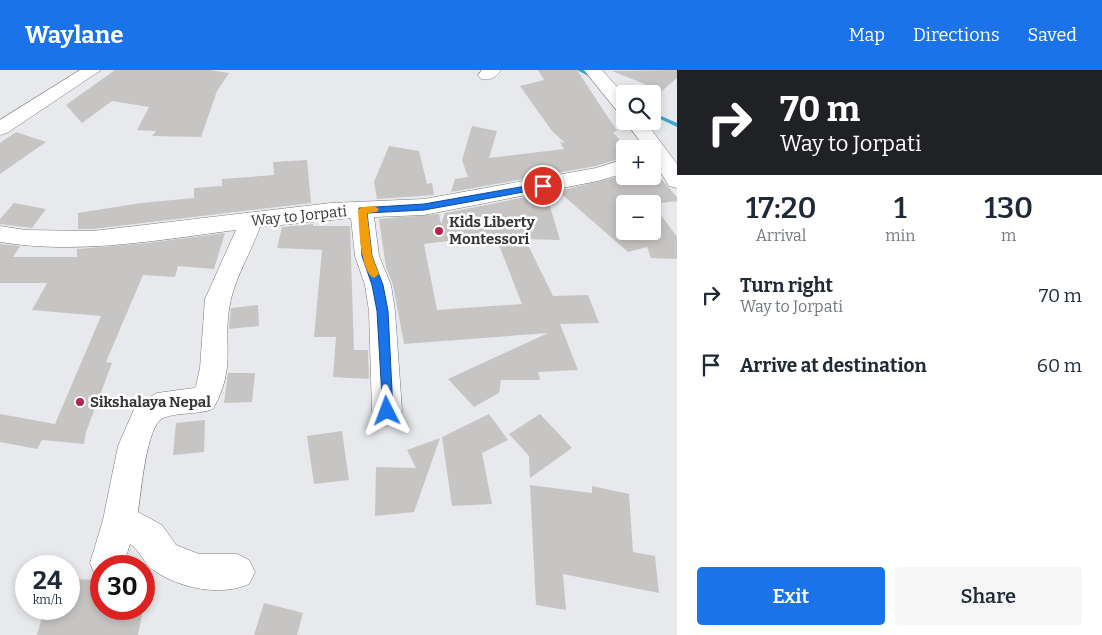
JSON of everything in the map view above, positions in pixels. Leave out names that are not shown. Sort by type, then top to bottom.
[{"type":"street","points":[[0,129],[92,70]]},
{"type":"street","points":[[595,70],[616,97]]},
{"type":"street","points":[[643,130],[664,153],[677,181]]},
{"type":"street","name":"Way to Jorpati","points":[[0,234],[26,238],[93,239],[331,211],[424,207],[466,201],[616,169]]},
{"type":"street","points":[[362,210],[367,256],[378,285],[382,311],[387,411]]},
{"type":"street","points":[[110,555],[120,520],[133,446],[146,414],[157,406],[203,400],[210,388],[218,302],[251,221]]},
{"type":"street","points":[[120,520],[150,537],[164,557],[198,572],[237,572]]},
{"type":"building","points":[[115,70],[209,70],[229,73],[217,91],[201,137],[152,136],[156,131],[137,130],[149,107],[112,101],[82,123],[66,105]]},
{"type":"building","points":[[538,70],[577,70],[617,131],[613,132],[620,140],[616,140],[616,160],[596,166],[451,192],[455,179],[468,177],[462,160],[472,126],[497,131],[489,158],[564,149],[560,142],[565,143],[552,131],[520,86],[544,80]]},
{"type":"building","points":[[677,70],[677,78],[662,91],[661,85],[647,85],[612,71]]},
{"type":"building","points":[[16,132],[46,142],[0,174],[0,143]]},
{"type":"building","points":[[389,146],[419,151],[427,184],[432,183],[434,195],[377,199],[374,182]]},
{"type":"building","points":[[307,160],[311,203],[93,229],[78,229],[78,213],[141,203],[194,198],[194,188],[222,186],[222,179],[274,175],[273,162]]},
{"type":"building","points":[[616,177],[616,185],[661,185],[661,179],[677,197],[677,201],[661,203],[661,195],[616,195],[616,240],[661,240],[661,215],[677,237],[677,259],[651,258],[647,247],[628,252],[558,191]]},
{"type":"building","points":[[546,193],[560,240],[525,239],[553,296],[588,295],[599,323],[560,324],[578,370],[538,372],[540,380],[501,380],[499,393],[474,407],[448,379],[548,333],[404,344],[393,285],[386,267],[379,219],[439,214],[441,224],[445,213]],"holes":[[[495,235],[522,304],[437,310],[424,244]]]},
{"type":"building","points":[[14,203],[46,209],[32,228],[0,224],[0,219]]},
{"type":"building","points":[[313,224],[313,226],[350,226],[354,350],[368,350],[369,379],[333,377],[336,337],[314,337],[322,250],[277,248],[282,227]]},
{"type":"building","points":[[225,233],[214,269],[178,266],[175,277],[143,275],[106,362],[112,363],[86,432],[84,444],[42,440],[37,449],[0,442],[0,414],[55,424],[101,316],[32,310],[47,283],[0,283],[0,244],[20,246],[13,257],[77,257],[77,249],[148,243]]},
{"type":"building","points":[[258,305],[259,326],[229,329],[231,308]]},
{"type":"building","points":[[228,373],[255,373],[252,402],[224,403]]},
{"type":"building","points":[[489,414],[508,440],[482,453],[492,504],[452,506],[442,437]]},
{"type":"building","points":[[540,414],[572,448],[530,478],[529,456],[509,434]]},
{"type":"building","points":[[205,420],[204,452],[173,455],[176,423]]},
{"type":"building","points":[[342,431],[349,480],[314,484],[307,436]]},
{"type":"building","points":[[440,438],[414,512],[375,516],[376,467],[416,468],[407,450]]},
{"type":"building","points":[[530,485],[592,493],[592,486],[629,494],[633,552],[655,556],[659,593],[563,574],[566,610],[536,605]]},
{"type":"building","points":[[80,579],[90,580],[90,620],[141,620],[138,635],[37,635],[41,620],[80,620]]},
{"type":"building","points":[[264,603],[303,613],[297,635],[254,635]]},
{"type":"waterway","points":[[579,70],[596,78]]},
{"type":"waterway","points":[[661,117],[677,125]]},
{"type":"slow traffic","points":[[374,209],[362,210],[367,256],[374,274]]},
{"type":"place","name":"Kids Liberty Montessori","points":[[439,231]]},
{"type":"place","name":"Sikshalaya Nepal","points":[[80,402]]},
{"type":"route","points":[[387,411],[382,311],[378,285],[367,256],[362,210],[424,207],[543,186]]}]
